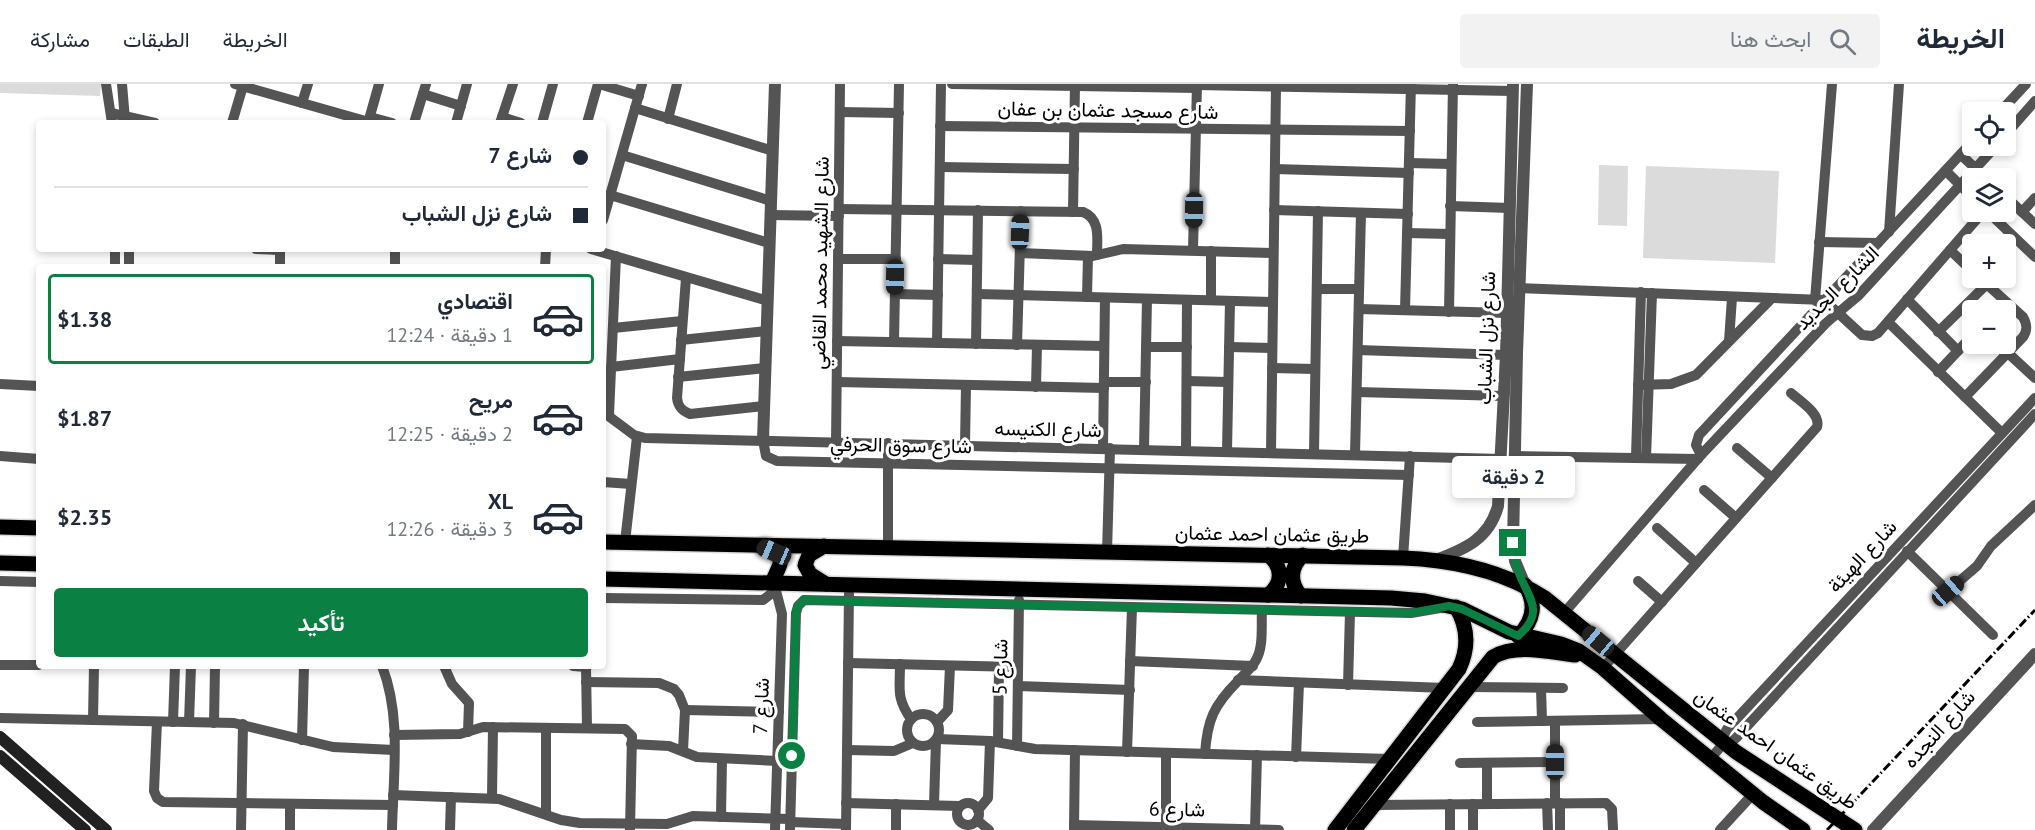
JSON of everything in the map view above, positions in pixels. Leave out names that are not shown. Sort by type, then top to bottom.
[{"type":"main road","points":[[0,527],[36,528]]},
{"type":"main road","name":"طريق عثمان احمد عثمان","points":[[606,542],[1403,558],[1436,560],[1487,570],[1525,585],[1564,613],[1730,748],[1855,830]]},
{"type":"main road","points":[[758,545],[777,554],[780,561],[780,568],[773,584]]},
{"type":"main road","points":[[824,546],[809,555],[805,565],[810,574],[826,584],[849,592],[1019,597],[1268,595],[1402,599],[1452,606],[1518,636],[1561,644],[1587,656],[1660,719],[1758,798],[1803,830]]},
{"type":"main road","points":[[1268,555],[1276,562],[1280,572],[1276,588],[1268,595]]},
{"type":"main road","points":[[1301,596],[1294,587],[1292,575],[1295,564],[1303,555]]},
{"type":"main road","points":[[0,563],[36,564]]},
{"type":"main road","points":[[606,579],[826,584]]},
{"type":"main road","points":[[1518,636],[1525,630],[1533,612],[1530,593],[1525,585]]},
{"type":"main road","points":[[1335,830],[1459,669],[1466,653],[1465,628],[1452,606]]},
{"type":"main road","points":[[1354,830],[1488,661],[1504,651],[1516,650],[1587,656]]},
{"type":"main road","points":[[0,737],[106,830]]},
{"type":"main road","points":[[1730,748],[1728,764],[1758,788],[1758,798]]},
{"type":"main road","points":[[0,756],[85,830]]},
{"type":"street","points":[[106,84],[112,118],[125,119],[122,84]]},
{"type":"street","points":[[302,103],[308,84]]},
{"type":"street","points":[[233,120],[239,85],[369,120],[379,84]]},
{"type":"street","points":[[457,120],[467,84]]},
{"type":"street","points":[[501,120],[513,84]]},
{"type":"street","points":[[543,120],[553,84]]},
{"type":"street","points":[[588,120],[599,84],[639,96]]},
{"type":"street","points":[[606,209],[642,84]]},
{"type":"street","points":[[668,119],[677,84]]},
{"type":"street","points":[[763,440],[775,84]]},
{"type":"street","name":"شارع الشهيد محمد القاضي","points":[[836,443],[840,84]]},
{"type":"street","points":[[894,342],[899,84]]},
{"type":"street","points":[[937,343],[941,84]]},
{"type":"street","points":[[951,84],[1513,87]]},
{"type":"street","name":"شارع نزل الشباب","points":[[1436,560],[1468,547],[1478,540],[1491,525],[1498,506],[1502,459],[1510,208],[1517,171],[1527,84]]},
{"type":"street","points":[[1819,300],[1819,242],[1832,84]]},
{"type":"street","points":[[1889,232],[1899,84]]},
{"type":"street","points":[[2009,102],[2026,84]]},
{"type":"street","points":[[1073,212],[1075,85]]},
{"type":"street","points":[[1193,250],[1197,86]]},
{"type":"street","points":[[1270,452],[1275,129],[1279,86]]},
{"type":"street","points":[[1405,310],[1411,86]]},
{"type":"street","points":[[1449,312],[1453,87]]},
{"type":"street","name":"شارع نزل الشباب","points":[[1513,87],[1519,288],[1514,552],[1518,570],[1525,585]]},
{"type":"street","points":[[415,120],[424,89],[461,106]]},
{"type":"street","points":[[2016,124],[2034,106]]},
{"type":"street","points":[[635,108],[772,151]]},
{"type":"street","points":[[840,112],[899,113]]},
{"type":"street","name":"شارع مسجد عثمان بن عفان","points":[[940,126],[1410,131]]},
{"type":"street","points":[[622,155],[771,201]]},
{"type":"street","points":[[1961,155],[1975,168]]},
{"type":"street","name":"الشارع الجديد","points":[[1700,457],[1696,445],[1699,435],[1819,300],[1889,232],[1961,155]]},
{"type":"street","name":"الشارع الجديد","points":[[1975,168],[1986,156]]},
{"type":"street","points":[[1275,169],[1409,168],[1451,164]]},
{"type":"street","points":[[940,167],[1074,169]]},
{"type":"street","points":[[1946,171],[1960,185]]},
{"type":"street","name":"الشارع الجديد","points":[[1564,613],[1700,457],[1826,323],[1858,296],[1962,183]]},
{"type":"street","points":[[610,195],[769,243]]},
{"type":"street","points":[[2022,212],[2035,198]]},
{"type":"street","points":[[1450,206],[1510,208]]},
{"type":"street","points":[[2016,206],[2035,224]]},
{"type":"street","points":[[770,215],[897,209],[1083,212],[1094,219],[1097,226],[1087,297]]},
{"type":"street","points":[[976,344],[978,210]]},
{"type":"street","points":[[1274,210],[1408,214]]},
{"type":"street","points":[[1017,345],[1021,211]]},
{"type":"street","points":[[1314,453],[1318,211]]},
{"type":"street","points":[[1355,454],[1361,213]]},
{"type":"street","points":[[1519,288],[1819,300],[1865,336],[1875,334],[1887,322],[1976,222]]},
{"type":"street","points":[[1996,222],[2035,257]]},
{"type":"street","points":[[1407,233],[1450,234]]},
{"type":"street","points":[[1819,242],[1878,243]]},
{"type":"street","points":[[1020,253],[1093,256],[1123,249],[1274,253]]},
{"type":"street","points":[[1950,250],[1962,261]]},
{"type":"street","points":[[1211,251],[1211,300]]},
{"type":"street","points":[[603,252],[768,301]]},
{"type":"street","points":[[616,256],[611,367],[606,413],[637,436],[625,542]]},
{"type":"street","points":[[838,259],[896,259]]},
{"type":"street","points":[[938,259],[977,260]]},
{"type":"street","points":[[686,278],[678,377],[678,404],[681,409],[690,414],[764,406]]},
{"type":"street","points":[[1938,332],[1977,288]]},
{"type":"street","points":[[1991,288],[2004,300]]},
{"type":"street","points":[[1317,289],[1359,290]]},
{"type":"street","points":[[1641,457],[1646,293]]},
{"type":"street","points":[[895,294],[938,295]]},
{"type":"street","points":[[976,294],[1273,302]]},
{"type":"street","points":[[1105,298],[1104,385],[1110,468],[1107,552]]},
{"type":"street","points":[[1729,341],[1732,298]]},
{"type":"street","points":[[1144,449],[1147,299]]},
{"type":"street","points":[[1643,385],[1671,384],[1688,379],[1702,369],[1771,299]]},
{"type":"street","points":[[1907,299],[1958,351]]},
{"type":"street","points":[[1186,450],[1187,300]]},
{"type":"street","points":[[1227,451],[1230,301]]},
{"type":"street","points":[[1359,309],[1507,313]]},
{"type":"street","points":[[2016,311],[2023,317],[2027,327],[2023,337],[2016,344]]},
{"type":"street","points":[[613,328],[682,321]]},
{"type":"street","points":[[1887,322],[2002,434]]},
{"type":"street","points":[[681,340],[766,331]]},
{"type":"street","points":[[837,341],[1104,346]]},
{"type":"street","points":[[1036,387],[1037,345]]},
{"type":"street","points":[[1146,347],[1187,347]]},
{"type":"street","points":[[1229,347],[1272,348]]},
{"type":"street","points":[[1938,372],[1962,347]]},
{"type":"street","points":[[1358,350],[1506,355]]},
{"type":"street","points":[[1965,397],[2007,354]]},
{"type":"street","points":[[2009,354],[2035,378]]},
{"type":"street","points":[[611,367],[680,359]]},
{"type":"street","points":[[678,377],[765,368]]},
{"type":"street","points":[[1272,368],[1315,369]]},
{"type":"street","points":[[1187,381],[1228,382]]},
{"type":"street","points":[[837,382],[1036,387],[1146,382]]},
{"type":"street","points":[[0,384],[36,386]]},
{"type":"street","points":[[965,445],[966,385]]},
{"type":"street","points":[[1357,392],[1504,396]]},
{"type":"street","points":[[1603,668],[1818,425],[1816,416],[1791,393]]},
{"type":"street","name":"شارع الهيئة","points":[[1958,489],[2002,434],[2035,398]]},
{"type":"street","name":"شارع الهيئة","points":[[1730,748],[1724,735],[1727,729],[1958,489],[2035,414]]},
{"type":"street","name":"شارع الكنيسه","points":[[637,436],[1502,459]]},
{"type":"street","name":"شارع سوق الحرفي","points":[[763,440],[764,452],[772,461],[1409,475]]},
{"type":"street","points":[[888,443],[888,548]]},
{"type":"street","points":[[1737,448],[1772,478]]},
{"type":"street","points":[[0,456],[36,459]]},
{"type":"street","points":[[1403,558],[1410,456]]},
{"type":"street","points":[[1515,456],[1700,457]]},
{"type":"street","points":[[606,482],[631,484]]},
{"type":"street","points":[[1704,490],[1736,518]]},
{"type":"street","points":[[1948,591],[1977,566],[1991,546],[2035,505]]},
{"type":"street","points":[[1657,528],[1696,563]]},
{"type":"street","name":"شارع الهيئة","points":[[1730,748],[1730,742],[1907,551],[1921,529]]},
{"type":"street","points":[[1907,551],[1993,635]]},
{"type":"street","points":[[0,581],[36,582]]},
{"type":"street","points":[[1638,581],[1662,602]]},
{"type":"street","points":[[606,598],[763,600],[772,593],[773,584]]},
{"type":"street","name":"شارع 7","points":[[773,584],[782,614],[775,830]]},
{"type":"street","points":[[156,722],[154,791],[156,798],[166,802],[290,804],[451,797],[492,798],[506,800],[580,826],[681,825],[693,816],[776,818],[790,824],[846,827],[849,592]]},
{"type":"street","name":"شارع 7","points":[[790,824],[796,613],[801,603],[811,599],[849,592]]},
{"type":"street","points":[[1019,597],[1132,607],[1350,612],[1411,613],[1452,606]]},
{"type":"street","name":"شارع 5","points":[[1017,746],[1019,597]]},
{"type":"street","points":[[1127,752],[1132,607]]},
{"type":"street","points":[[1205,754],[1210,718],[1218,702],[1253,666],[1260,648],[1262,610]]},
{"type":"street","points":[[1348,685],[1350,612]]},
{"type":"street","name":"شارع النجده","points":[[1873,830],[2035,654]]},
{"type":"street","points":[[1130,661],[1253,666]]},
{"type":"street","points":[[848,663],[1018,667]]},
{"type":"street","points":[[900,664],[900,699],[911,719]]},
{"type":"street","points":[[0,665],[36,665]]},
{"type":"street","points":[[934,805],[938,722],[948,710],[950,666]]},
{"type":"street","points":[[959,806],[956,813],[960,823],[968,826],[988,798],[999,666]]},
{"type":"street","points":[[93,720],[94,669]]},
{"type":"street","points":[[173,722],[175,669]]},
{"type":"street","points":[[189,722],[191,669]]},
{"type":"street","points":[[214,723],[215,669]]},
{"type":"street","points":[[302,740],[304,669]]},
{"type":"street","points":[[383,669],[392,702],[394,735],[392,830]]},
{"type":"street","points":[[445,669],[452,684],[469,703],[468,732]]},
{"type":"street","points":[[586,669],[587,728]]},
{"type":"street","points":[[1238,680],[1445,688]]},
{"type":"street","points":[[586,682],[667,685],[679,695],[685,710],[683,751]]},
{"type":"street","points":[[1296,757],[1299,682]]},
{"type":"street","points":[[1018,687],[1130,690]]},
{"type":"street","points":[[1467,687],[1563,688]]},
{"type":"street","points":[[1541,688],[1542,721]]},
{"type":"street","points":[[685,710],[779,712]]},
{"type":"street","points":[[913,743],[907,731],[911,719],[919,714],[927,714],[938,722]]},
{"type":"street","points":[[0,718],[243,724],[343,748],[394,750]]},
{"type":"street","points":[[1477,722],[1660,719]]},
{"type":"street","points":[[1548,830],[1554,803],[1555,721]]},
{"type":"street","points":[[241,830],[243,724]]},
{"type":"street","points":[[394,735],[460,735],[479,728],[493,727],[625,729],[632,736],[630,827]]},
{"type":"street","points":[[492,798],[493,727]]},
{"type":"street","points":[[546,728],[546,814]]},
{"type":"street","points":[[847,750],[894,751],[913,743],[927,746],[936,740],[994,742],[1035,749],[1390,759]]},
{"type":"street","points":[[631,744],[669,746],[698,757],[777,760]]},
{"type":"street","name":"شارع الهيئة","points":[[1710,759],[1730,748]]},
{"type":"street","points":[[1074,827],[1075,750]]},
{"type":"street","points":[[1166,753],[1166,827]]},
{"type":"street","points":[[1249,829],[1257,755]]},
{"type":"street","points":[[721,817],[722,759]]},
{"type":"street","points":[[1460,764],[1555,762]]},
{"type":"street","points":[[1487,763],[1487,804]]},
{"type":"street","points":[[777,788],[791,788]]},
{"type":"street","points":[[450,830],[451,797]]},
{"type":"street","points":[[1720,830],[1758,798]]},
{"type":"street","points":[[846,803],[959,806],[970,803],[989,830]]},
{"type":"street","points":[[1554,803],[1560,830]]},
{"type":"street","points":[[290,804],[290,830]]},
{"type":"street","points":[[896,804],[896,830]]},
{"type":"street","points":[[1450,804],[1450,830]]},
{"type":"street","points":[[1473,804],[1473,830]]},
{"type":"street","points":[[1373,805],[1609,804],[1612,809],[1613,829]]},
{"type":"street","name":"شارع 6","points":[[1074,827],[1279,830]]},
{"type":"shaded area","points":[[0,84],[101,84],[100,96],[0,93]]},
{"type":"shaded area","points":[[1599,165],[1628,166],[1627,226],[1598,225]]},
{"type":"shaded area","points":[[1646,166],[1779,171],[1775,263],[1643,258]]},
{"type":"railway","points":[[1827,830],[2035,610]]},
{"type":"route","points":[[792,756],[796,613],[798,606],[807,599],[1411,613],[1449,606],[1462,609],[1518,636],[1530,621],[1533,603],[1518,570],[1513,543]]}]
